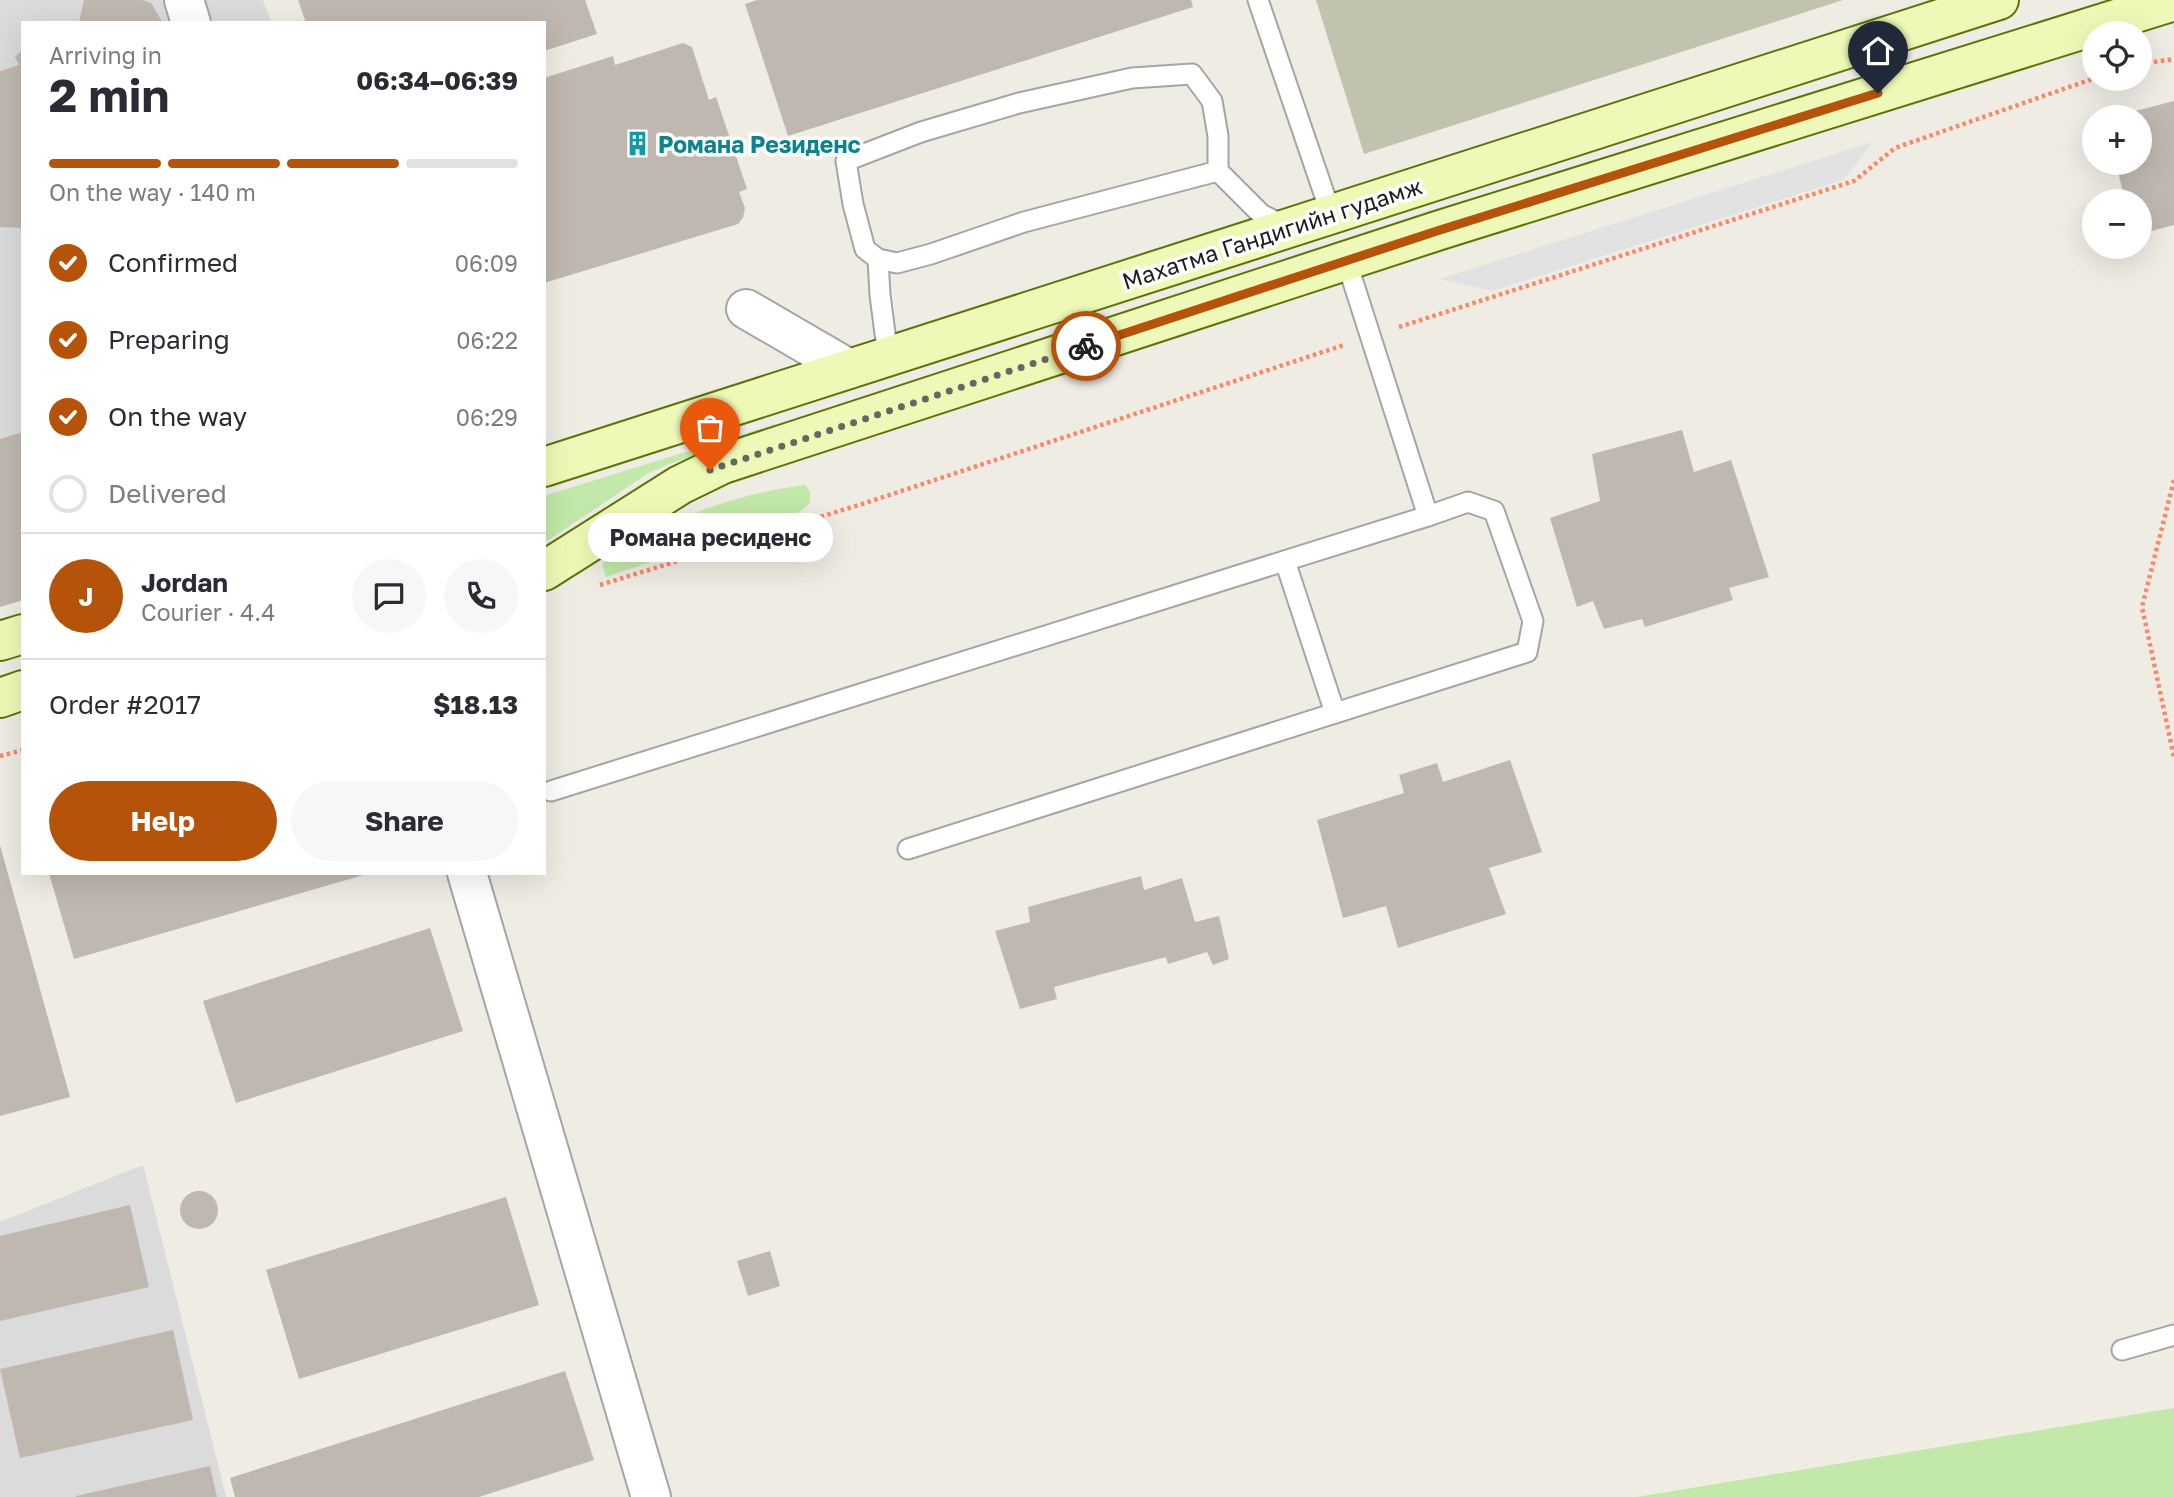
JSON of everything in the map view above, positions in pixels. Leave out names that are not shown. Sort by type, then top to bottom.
[{"type":"main road","name":"Махатма Гандигийн гудамж","points":[[546,466],[1999,0]]},
{"type":"main road","points":[[546,570],[680,485],[723,464],[1346,260],[2174,1]]},
{"type":"main road","points":[[0,641],[21,635]]},
{"type":"main road","points":[[0,698],[21,691]]},
{"type":"street","points":[[184,0],[190,21]]},
{"type":"street","points":[[746,309],[849,369]]},
{"type":"street","points":[[468,875],[651,1497]]},
{"type":"lane","points":[[1258,0],[1331,214]]},
{"type":"lane","points":[[1218,171],[1024,222],[897,263],[878,259],[865,249],[853,204],[846,160],[921,132],[1019,103],[1132,78],[1192,74],[1212,102],[1218,171],[1261,214],[1288,228]]},
{"type":"lane","points":[[878,259],[888,356]]},
{"type":"lane","points":[[1346,260],[1428,516]]},
{"type":"lane","points":[[551,791],[1468,502],[1494,511],[1532,621],[1527,652],[908,849]]},
{"type":"lane","points":[[1285,561],[1335,713]]},
{"type":"lane","points":[[2122,1350],[2174,1335]]},
{"type":"path","points":[[2152,62],[2174,59]]},
{"type":"path","points":[[599,586],[862,504],[1371,336],[1854,181],[1895,148],[2082,83]]},
{"type":"path","points":[[2174,480],[2142,607],[2174,757]]},
{"type":"path","points":[[0,756],[21,751]]},
{"type":"shaded area","points":[[0,0],[263,0],[271,21],[21,21],[21,601],[0,607]]},
{"type":"shaded area","points":[[1316,0],[1843,0],[1364,154]]},
{"type":"shaded area","points":[[1873,142],[1843,180],[1492,291],[1439,279]]},
{"type":"shaded area","points":[[143,1165],[226,1497],[0,1497],[0,1222]]},
{"type":"green space","points":[[775,424],[777,429],[669,464],[647,474],[546,542],[546,495]]},
{"type":"green space","points":[[805,485],[810,492],[810,503],[800,512],[606,577],[602,564],[673,522],[751,495]]},
{"type":"green space","points":[[2174,1408],[2174,1497],[1637,1497]]},
{"type":"building","points":[[84,0],[143,0],[151,3],[162,21],[79,21]]},
{"type":"building","points":[[298,0],[585,0],[597,34],[546,50],[546,21],[305,21]]},
{"type":"building","points":[[757,0],[1191,0],[1193,7],[788,136],[745,4]]},
{"type":"building","name":"Романа Резиденс","points":[[683,43],[692,47],[709,100],[716,97],[747,189],[739,192],[745,208],[743,218],[738,224],[546,282],[546,77],[613,56],[615,65]]},
{"type":"building","points":[[21,52],[21,228],[0,227],[0,71],[19,65],[15,57]]},
{"type":"building","points":[[2174,101],[2174,225],[2152,231],[2152,189],[2122,189],[2119,175],[2152,175],[2152,107]]},
{"type":"building","points":[[1682,430],[1694,472],[1731,460],[1769,577],[1729,588],[1733,600],[1645,627],[1642,619],[1604,629],[1593,601],[1577,607],[1550,518],[1600,501],[1592,454]]},
{"type":"building","points":[[21,433],[21,601],[0,607],[0,439]]},
{"type":"building","points":[[1510,760],[1542,852],[1489,868],[1506,914],[1398,948],[1386,906],[1343,918],[1317,820],[1404,793],[1399,775],[1437,763],[1443,782]]},
{"type":"building","points":[[0,845],[70,1097],[0,1116]]},
{"type":"building","points":[[50,875],[364,875],[74,959]]},
{"type":"building","points":[[1141,876],[1144,890],[1182,878],[1195,922],[1219,916],[1229,959],[1213,965],[1207,952],[1168,964],[1166,957],[1054,987],[1057,999],[1020,1009],[995,931],[1030,922],[1028,907]]},
{"type":"building","points":[[430,928],[463,1031],[236,1103],[203,1001]]},
{"type":"building","points":[[199,1191],[213,1196],[218,1210],[213,1224],[199,1229],[185,1224],[180,1210],[185,1196]]},
{"type":"building","points":[[506,1197],[539,1305],[299,1379],[266,1270]]},
{"type":"building","points":[[130,1205],[149,1287],[0,1321],[0,1236]]},
{"type":"building","points":[[770,1251],[780,1286],[748,1296],[737,1261]]},
{"type":"building","points":[[173,1330],[193,1420],[20,1458],[0,1369]]},
{"type":"building","points":[[565,1371],[594,1460],[479,1497],[235,1497],[230,1478]]},
{"type":"building","points":[[210,1466],[217,1497],[76,1497],[76,1496]]},
{"type":"way so far","points":[[710,470],[1086,346]]},
{"type":"place","name":"Романа Резиденс","points":[[638,144]]},
{"type":"place","name":"Романа ресиденс","points":[[710,470]]},
{"type":"route","points":[[1086,346],[1440,230],[1878,93]]}]
